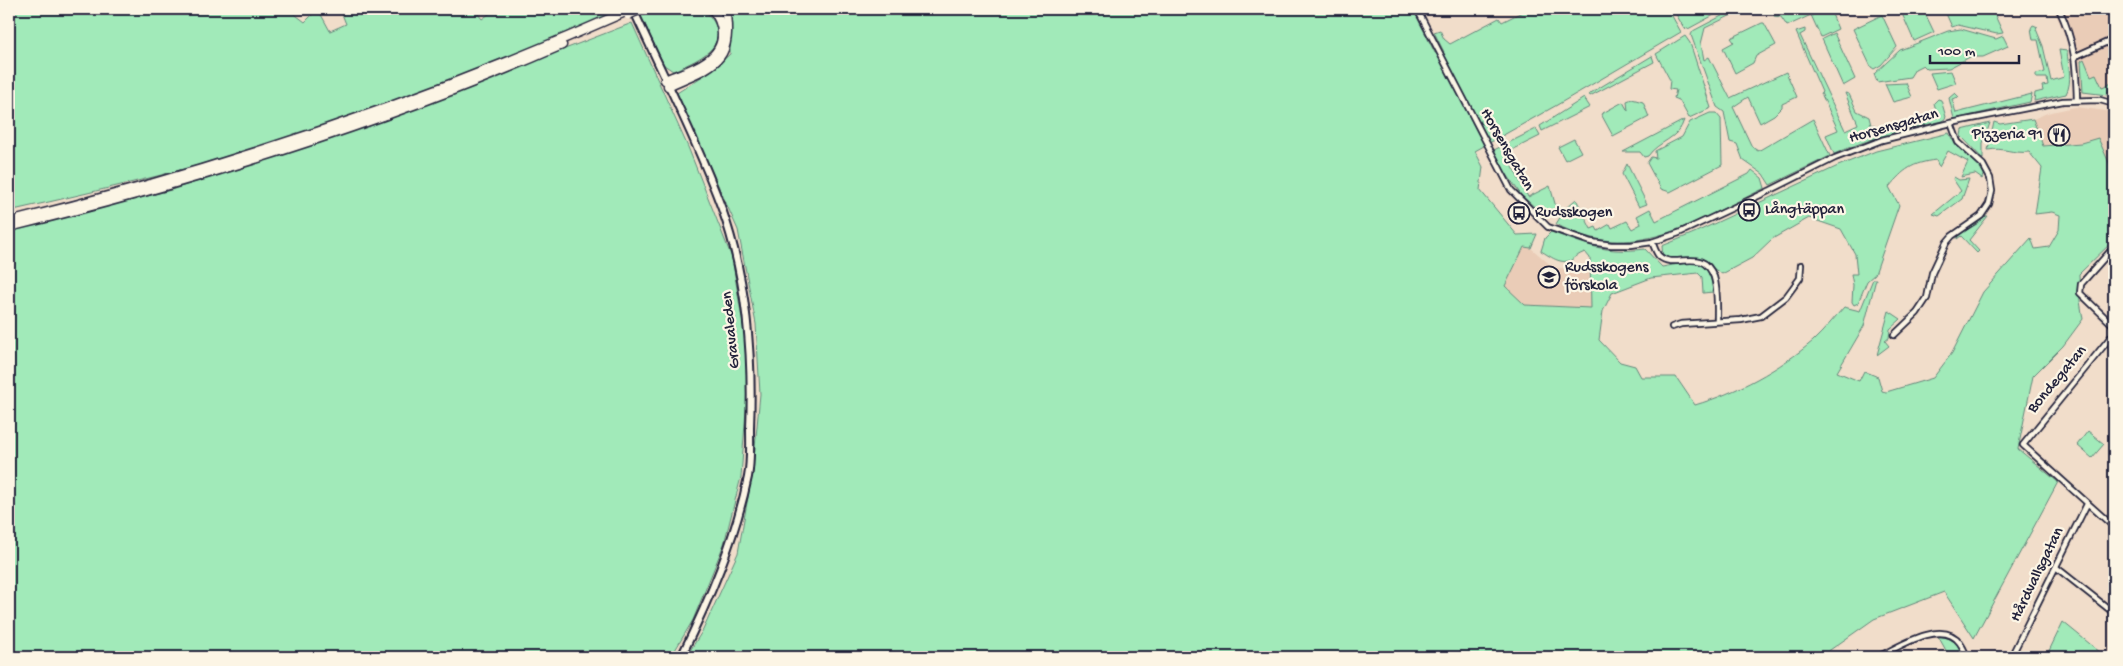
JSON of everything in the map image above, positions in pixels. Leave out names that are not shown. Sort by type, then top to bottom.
[{"type":"main road","points":[[9,222],[167,181],[310,136],[489,70],[630,11],[642,9]]},
{"type":"main road","points":[[666,83],[704,63],[718,49],[722,38],[722,26],[712,9]]},
{"type":"main road","points":[[666,83],[708,68],[723,54],[728,36],[725,9]]},
{"type":"main road","points":[[9,227],[169,186],[312,142],[492,75],[630,11]]},
{"type":"street","name":"Horsensgatan","points":[[1417,9],[1511,190],[1548,227],[1591,242],[1611,245],[1631,246],[1652,242],[1679,233],[1835,158],[1882,140],[2040,104],[2077,100],[2100,100],[2114,104]]},
{"type":"street","points":[[2059,9],[2070,35],[2076,56],[2077,100]]},
{"type":"street","name":"Gravaleden","points":[[630,11],[666,83],[714,189],[729,232],[739,272],[749,329],[752,391],[748,475],[732,538],[700,617],[681,657]]},
{"type":"street","points":[[2076,56],[2114,39]]},
{"type":"street","name":"Horsensgatan","points":[[1894,335],[1917,313],[1927,298],[1932,273],[1946,243],[1957,232],[1981,216],[1989,204],[1992,191],[1990,178],[1983,165],[1958,142],[1951,123]]},
{"type":"street","points":[[1652,242],[1659,256],[1667,261],[1695,260],[1707,265],[1714,278],[1718,320]]},
{"type":"street","points":[[2114,247],[2081,284],[2080,293],[2114,326]]},
{"type":"street","points":[[1672,327],[1681,324],[1718,320],[1741,320],[1761,316],[1786,297],[1800,278],[1801,265]]},
{"type":"street","name":"Bondegatan","points":[[2087,504],[2023,445],[2114,332]]},
{"type":"street","points":[[2087,504],[2114,527]]},
{"type":"street","name":"Hårdvallsgatan","points":[[2011,657],[2057,568],[2087,504]]},
{"type":"street","points":[[2057,568],[2114,613]]},
{"type":"street","points":[[1878,657],[1936,632],[1950,634],[1959,641],[1966,657]]},
{"type":"shaded area","points":[[2054,9],[2114,9],[2114,95],[2075,92],[2074,57]]},
{"type":"shaded area","points":[[2075,107],[2107,111],[2114,115],[2114,174],[2088,140],[2081,143],[2043,146],[2033,119],[2047,113]]},
{"type":"shaded area","name":"Rudsskogens förskola","points":[[1524,247],[1531,248],[1554,268],[1589,269],[1591,308],[1525,305],[1505,286]]},
{"type":"green space","points":[[9,9],[288,9],[305,22],[318,9],[330,31],[346,24],[340,9],[474,9],[482,19],[496,9],[624,9],[439,85],[364,114],[287,140],[169,173],[9,211]]},
{"type":"green space","points":[[658,9],[704,10],[714,22],[717,41],[704,55],[673,71],[664,65],[641,16]]},
{"type":"green space","points":[[728,9],[1413,9],[1435,53],[1444,52],[1434,32],[1440,30],[1444,39],[1450,44],[1499,18],[1502,22],[1528,9],[1538,9],[1541,15],[1553,9],[1668,9],[1681,32],[1475,151],[1483,167],[1480,190],[1517,235],[1537,234],[1531,248],[1524,247],[1505,286],[1525,305],[1591,308],[1590,258],[1585,252],[1571,260],[1563,261],[1541,251],[1545,238],[1551,232],[1608,249],[1645,249],[1662,267],[1690,263],[1703,267],[1708,272],[1713,292],[1703,293],[1702,277],[1698,273],[1651,278],[1612,293],[1603,311],[1599,340],[1620,362],[1635,366],[1641,377],[1676,377],[1695,405],[1742,387],[1786,361],[1813,341],[1844,307],[1860,311],[1873,279],[1876,279],[1864,326],[1837,372],[1859,381],[1864,371],[1878,377],[1882,391],[1886,392],[1933,378],[1952,353],[1983,292],[2031,238],[2035,249],[2049,247],[2059,230],[2060,215],[2052,212],[2035,214],[2042,168],[2029,152],[1999,149],[1988,150],[1994,122],[2000,124],[2033,119],[2043,146],[2081,143],[2098,138],[2114,174],[2114,240],[2079,274],[2083,319],[2063,346],[2033,376],[2018,449],[2058,482],[1974,638],[1944,592],[1874,619],[1820,657],[686,657],[703,630],[738,553],[753,469],[760,394],[756,324],[738,230],[677,93],[712,70],[730,54],[731,21]]},
{"type":"green space","points":[[1673,9],[1725,9],[1688,29],[1684,28]]},
{"type":"green space","points":[[1735,9],[1744,9],[1705,28],[1701,44],[1704,60],[1709,57],[1730,98],[1786,72],[1797,97],[1782,104],[1782,107],[1774,115],[1760,123],[1748,97],[1733,107],[1752,147],[1758,151],[1813,119],[1830,156],[1770,185],[1763,174],[1743,160],[1737,144],[1730,142],[1724,112],[1717,107],[1691,35],[1693,31]]},
{"type":"green space","points":[[1776,9],[1789,15],[1791,9],[1830,9],[1838,29],[1821,37],[1811,15],[1787,26],[1781,17],[1774,16]]},
{"type":"green space","points":[[1900,9],[1923,9],[1934,32],[1914,41]]},
{"type":"green space","points":[[1944,9],[1992,9],[2003,33],[1997,34],[1958,25],[1952,27]]},
{"type":"green space","points":[[1882,15],[1897,47],[1881,65],[1874,69],[1871,67],[1853,29]]},
{"type":"green space","points":[[632,23],[688,147],[732,258],[746,343],[747,396],[741,477],[724,544],[693,620],[671,657],[9,657],[9,231],[171,190],[358,129]]},
{"type":"green space","points":[[1764,23],[1776,45],[1756,56],[1753,63],[1735,73],[1723,48],[1734,42],[1731,38]]},
{"type":"green space","points":[[2033,25],[2038,27],[2036,29],[2043,46],[2051,81],[2064,77],[2059,50],[2067,51],[2070,78],[2066,94],[2034,101],[2035,93],[2043,91],[2042,86],[2048,85],[2047,78],[2036,78],[2036,74],[2045,72],[2038,40],[2033,40],[2031,28]]},
{"type":"green space","points":[[1805,29],[1805,32],[1800,35],[1845,130],[1858,124],[1845,93],[1849,94],[1857,111],[1869,117],[1871,125],[1875,125],[1877,131],[1937,114],[1934,103],[1938,99],[1941,100],[1946,117],[1943,121],[1861,143],[1834,154],[1826,135],[1838,130],[1796,32]]},
{"type":"green space","points":[[1961,29],[1996,39],[2003,36],[2008,46],[1983,57],[1970,57],[1949,68],[1927,69],[1923,65],[1915,69],[1910,77],[1877,82],[1874,74],[1900,50],[1948,31]]},
{"type":"green space","points":[[1834,33],[1855,79],[1843,86],[1822,39]]},
{"type":"green space","points":[[1685,36],[1690,43],[1711,108],[1689,118],[1679,100],[1674,98],[1676,90],[1669,89],[1670,80],[1656,54]]},
{"type":"green space","points":[[1652,56],[1654,62],[1590,96],[1589,94]]},
{"type":"green space","points":[[2084,59],[2091,76],[2096,74],[2102,87],[2112,83],[2107,95],[2083,92],[2081,61]]},
{"type":"green space","points":[[1951,71],[1956,83],[1937,89],[1930,73]]},
{"type":"green space","points":[[1906,83],[1912,97],[1893,102],[1885,84]]},
{"type":"green space","points":[[1955,93],[1959,97],[1952,99],[1956,113],[2032,94],[2030,102],[1954,119],[1949,98]]},
{"type":"green space","points":[[1584,98],[1590,107],[1542,131],[1540,126]]},
{"type":"green space","points":[[1632,99],[1643,102],[1649,117],[1613,136],[1601,114],[1623,102],[1628,111],[1627,101]]},
{"type":"green space","points":[[1710,113],[1716,113],[1721,119],[1722,165],[1670,192],[1661,189],[1647,163],[1651,157],[1656,158],[1655,151],[1682,137],[1690,122]]},
{"type":"green space","points":[[1684,120],[1678,132],[1648,156],[1644,157],[1640,152],[1623,152]]},
{"type":"green space","points":[[1990,123],[1983,143],[1983,159],[1961,136],[1962,130]]},
{"type":"green space","points":[[1536,129],[1540,136],[1506,153],[1528,197],[1550,186],[1556,207],[1547,218],[1521,195],[1504,170],[1494,150]]},
{"type":"green space","points":[[1949,133],[1956,146],[1983,169],[1985,174],[1982,179],[1975,174],[1961,177],[1968,162],[1948,151],[1939,167],[1936,160],[1928,161],[1909,168],[1899,176],[1889,187],[1899,205],[1875,274],[1867,281],[1858,303],[1854,305],[1852,302],[1853,285],[1851,274],[1857,274],[1855,254],[1841,229],[1809,218],[1772,239],[1752,258],[1722,274],[1697,258],[1663,260],[1662,246],[1838,166],[1876,151]]},
{"type":"green space","points":[[1574,139],[1581,152],[1565,160],[1558,147]]},
{"type":"green space","points":[[1627,164],[1647,204],[1639,207],[1622,174]]},
{"type":"green space","points":[[1752,170],[1762,178],[1765,188],[1689,225],[1663,234],[1637,240],[1611,241],[1584,236],[1556,224],[1566,208],[1576,199],[1591,229],[1596,227],[1598,231],[1610,224],[1612,228],[1627,221],[1632,229],[1641,224],[1637,216],[1650,209],[1656,221],[1749,174]]},
{"type":"green space","points":[[1954,177],[1959,180],[1969,179],[1962,199],[1939,216],[1933,214],[1961,191],[1953,179]]},
{"type":"green space","points":[[1988,216],[1969,240],[1979,251],[1977,253],[1961,236],[1957,239],[1958,235],[1977,224]]},
{"type":"green space","points":[[1889,311],[1901,319],[1890,329],[1889,338],[1885,341],[1889,346],[1877,355]]},
{"type":"green space","points":[[2088,431],[2104,444],[2092,458],[2077,445]]},
{"type":"green space","points":[[2063,622],[2106,657],[2046,657]]},
{"type":"green space","points":[[1938,636],[1955,642],[1960,648],[1963,657],[1952,657],[1948,654]]},
{"type":"place","name":"Pizzeria 91","points":[[2059,135]]},
{"type":"place","name":"Långtäppan","points":[[1749,210]]},
{"type":"place","name":"Rudsskogen","points":[[1519,213]]},
{"type":"place","name":"Rudsskogens förskola","points":[[1549,277]]}]
